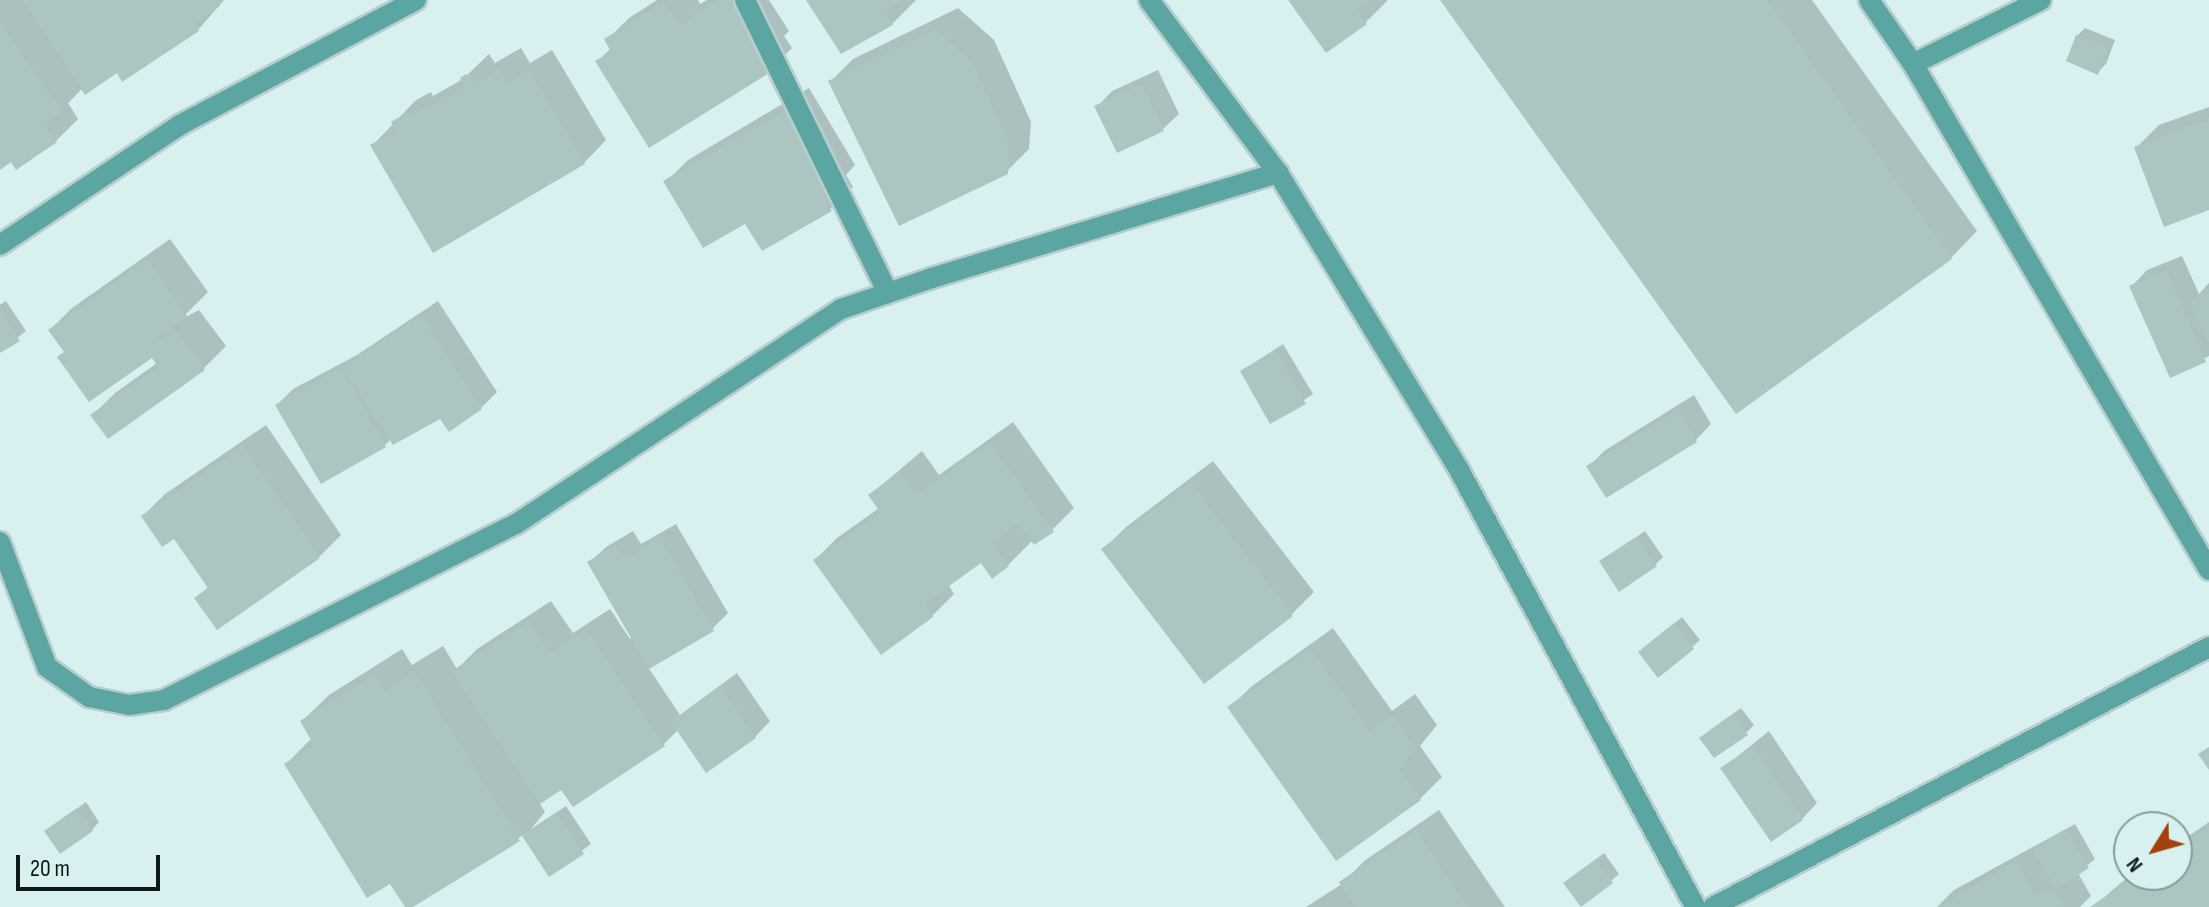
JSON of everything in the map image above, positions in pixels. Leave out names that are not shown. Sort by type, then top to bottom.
[{"type":"street","points":[[0,245],[180,125],[416,0]]},
{"type":"street","points":[[745,0],[888,293]]},
{"type":"street","points":[[1149,0],[1278,173],[1458,468],[1695,907]]},
{"type":"street","points":[[1869,0],[1913,64],[2209,570]]},
{"type":"street","points":[[1913,64],[2041,0]]},
{"type":"street","points":[[0,542],[47,667],[65,683],[89,697],[129,705],[164,700],[516,524],[841,309],[1278,173]]},
{"type":"street","points":[[1713,907],[2209,647]]},
{"type":"building","points":[[22,0],[216,0],[220,6],[195,24],[199,31],[122,82],[117,73],[85,95]]},
{"type":"building","points":[[718,0],[734,0],[768,55],[771,72],[649,148],[595,61],[611,52],[604,39],[664,2],[678,25]]},
{"type":"building","points":[[806,0],[904,0],[885,12],[893,25],[841,54]]},
{"type":"building","points":[[1288,0],[1369,0],[1356,10],[1367,24],[1326,53]]},
{"type":"building","points":[[1440,0],[1767,0],[1952,259],[1736,414]]},
{"type":"building","points":[[0,22],[62,112],[45,124],[57,142],[16,170],[11,162],[0,170]]},
{"type":"building","points":[[935,29],[972,62],[1010,145],[1008,174],[899,226],[828,81]]},
{"type":"building","points":[[2076,35],[2108,48],[2098,75],[2066,61]]},
{"type":"building","points":[[498,69],[507,84],[529,71],[585,164],[433,253],[370,145],[390,134],[392,138],[398,135],[391,122],[408,112],[411,116],[465,87],[460,78],[466,74],[473,84]]},
{"type":"building","points":[[1142,84],[1164,131],[1117,153],[1094,106]]},
{"type":"building","points":[[787,109],[834,189],[823,195],[832,211],[762,251],[745,224],[703,248],[663,181]]},
{"type":"building","points":[[2209,119],[2209,210],[2164,227],[2134,147]]},
{"type":"building","points":[[147,259],[187,316],[157,338],[160,341],[176,330],[205,370],[108,439],[90,415],[158,367],[152,358],[89,402],[57,357],[64,352],[48,330]]},
{"type":"building","points":[[2166,270],[2206,362],[2170,378],[2129,286]]},
{"type":"building","points":[[2209,291],[2209,344],[2189,300]]},
{"type":"building","points":[[0,311],[20,341],[0,353]]},
{"type":"building","points":[[421,315],[482,409],[449,432],[440,419],[393,445],[343,367]]},
{"type":"building","points":[[1275,350],[1306,404],[1270,424],[1240,371]]},
{"type":"building","points":[[340,367],[386,447],[321,484],[275,405]]},
{"type":"building","points":[[1678,410],[1697,442],[1606,498],[1586,466]]},
{"type":"building","points":[[990,443],[1054,532],[1034,545],[1018,523],[992,542],[1009,566],[992,579],[981,563],[924,604],[933,617],[881,655],[813,560],[880,512],[868,495],[899,472],[916,495]]},
{"type":"building","points":[[243,446],[320,558],[217,630],[194,598],[208,588],[174,539],[162,547],[141,516]]},
{"type":"building","points":[[1190,482],[1293,616],[1204,684],[1101,549]]},
{"type":"building","points":[[1636,537],[1657,566],[1619,592],[1599,561]]},
{"type":"building","points":[[660,538],[714,631],[649,669],[587,562],[616,545],[625,559]]},
{"type":"building","points":[[529,621],[550,654],[587,629],[665,746],[573,807],[561,790],[540,804],[452,671]]},
{"type":"building","points":[[1674,623],[1694,649],[1658,678],[1638,652]]},
{"type":"building","points":[[1311,648],[1369,731],[1393,715],[1416,749],[1400,769],[1421,800],[1336,861],[1227,707]]},
{"type":"building","points":[[415,672],[520,841],[413,907],[405,907],[390,884],[367,898],[284,764],[314,745],[300,721],[375,674],[385,691]]},
{"type":"building","points":[[721,687],[756,738],[706,773],[671,722]]},
{"type":"building","points":[[1733,714],[1748,735],[1714,758],[1699,738]]},
{"type":"building","points":[[1753,746],[1803,820],[1771,842],[1720,768]]},
{"type":"building","points":[[2209,747],[2209,770],[2198,754]]},
{"type":"building","points":[[77,808],[93,831],[60,854],[44,831]]},
{"type":"building","points":[[557,812],[584,854],[549,877],[522,836]]},
{"type":"building","points":[[2209,828],[2209,907],[2090,907],[2114,891],[2193,891],[2193,838]]},
{"type":"building","points":[[1416,830],[1468,907],[1356,907],[1339,882]]},
{"type":"building","points":[[2066,830],[2089,868],[2056,889],[2033,850]]},
{"type":"building","points":[[1596,859],[1613,883],[1581,907],[1563,883]]},
{"type":"building","points":[[2016,861],[2036,896],[2051,887],[2063,907],[1938,907]]}]
